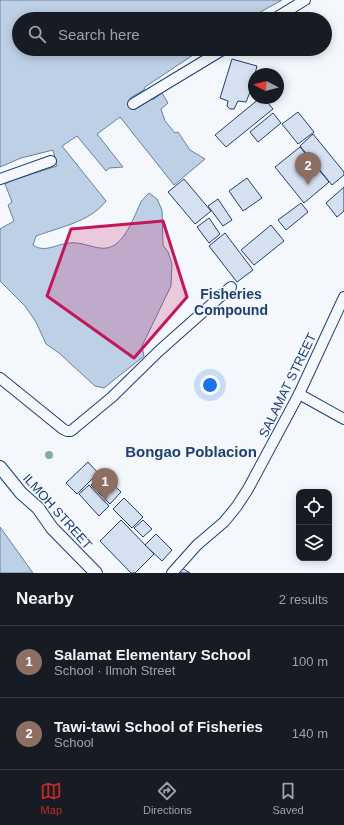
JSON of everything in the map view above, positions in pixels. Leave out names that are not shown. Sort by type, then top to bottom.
[{"type":"street","points":[[285,12],[305,0]]},
{"type":"street","points":[[133,104],[212,56]]},
{"type":"street","points":[[0,179],[51,161]]},
{"type":"street","points":[[0,378],[63,429],[72,431],[112,397],[159,351],[231,288]]},
{"type":"street","name":"SALAMAT STREET","points":[[172,573],[185,558],[224,522],[237,506],[262,464],[299,394],[344,297]]},
{"type":"street","points":[[299,394],[344,419]]},
{"type":"street","name":"ILMOH STREET","points":[[0,468],[21,493],[38,508],[52,528],[96,573]]},
{"type":"highlighted area","points":[[163,221],[187,297],[134,358],[47,296],[71,229]]},
{"type":"water","points":[[0,0],[282,0],[261,12],[12,12],[12,56],[192,56],[145,87],[144,90],[130,98],[137,108],[162,93],[168,103],[161,109],[165,121],[175,133],[178,132],[190,150],[205,159],[174,185],[120,117],[97,134],[123,167],[109,168],[106,171],[77,136],[62,146],[106,201],[92,214],[83,219],[36,236],[33,245],[41,248],[50,248],[68,243],[78,243],[98,248],[113,246],[124,236],[141,202],[149,193],[157,199],[162,210],[163,245],[168,252],[172,264],[171,286],[142,346],[144,356],[104,388],[95,386],[59,353],[46,344],[36,322],[25,306],[0,281],[0,229],[14,221],[8,205],[12,202],[5,184],[57,166],[53,150],[21,158],[0,167]]},
{"type":"water","points":[[0,527],[33,573],[0,573]]},
{"type":"building","points":[[232,59],[257,66],[256,68],[248,68],[248,97],[246,102],[238,101],[234,109],[230,109],[227,106],[228,101],[220,98]]},
{"type":"building","points":[[253,104],[269,104],[273,109],[226,147],[215,135]]},
{"type":"building","points":[[298,112],[314,132],[298,144],[282,124]]},
{"type":"building","points":[[273,113],[281,123],[258,142],[250,132]]},
{"type":"building","points":[[313,134],[344,172],[344,175],[332,185],[300,146]]},
{"type":"building","points":[[300,147],[329,182],[304,203],[275,167]]},
{"type":"building","points":[[247,178],[262,198],[243,211],[229,191]]},
{"type":"building","points":[[184,179],[211,211],[195,224],[168,192]]},
{"type":"building","points":[[344,187],[344,211],[337,217],[326,203]]},
{"type":"building","points":[[218,199],[232,220],[223,226],[208,206]]},
{"type":"building","points":[[301,203],[308,212],[286,230],[278,220]]},
{"type":"building","points":[[209,218],[220,234],[209,243],[197,227]]},
{"type":"building","points":[[271,225],[284,241],[254,265],[241,250]]},
{"type":"building","points":[[225,233],[253,270],[237,282],[209,246]]},
{"type":"building","points":[[88,462],[98,473],[77,494],[66,483]]},
{"type":"building","points":[[102,474],[121,492],[110,504],[91,485]]},
{"type":"building","points":[[89,485],[109,506],[99,516],[79,494]]},
{"type":"building","points":[[124,498],[143,517],[132,528],[113,509]]},
{"type":"building","points":[[121,520],[154,554],[135,573],[131,573],[100,541]]},
{"type":"building","points":[[143,520],[152,529],[143,537],[134,528]]},
{"type":"building","points":[[156,534],[172,550],[162,561],[145,545]]},
{"type":"building","points":[[182,568],[190,573],[179,573]]},
{"type":"place","name":"Tawi-tawi School of Fisheries","points":[[308,185]]},
{"type":"place","name":"Salamat Elementary School","points":[[105,501]]},
{"type":"district","name":"Fisheries Compound","points":[[231,302]]},
{"type":"district","name":"Bongao Poblacion","points":[[191,452]]}]
